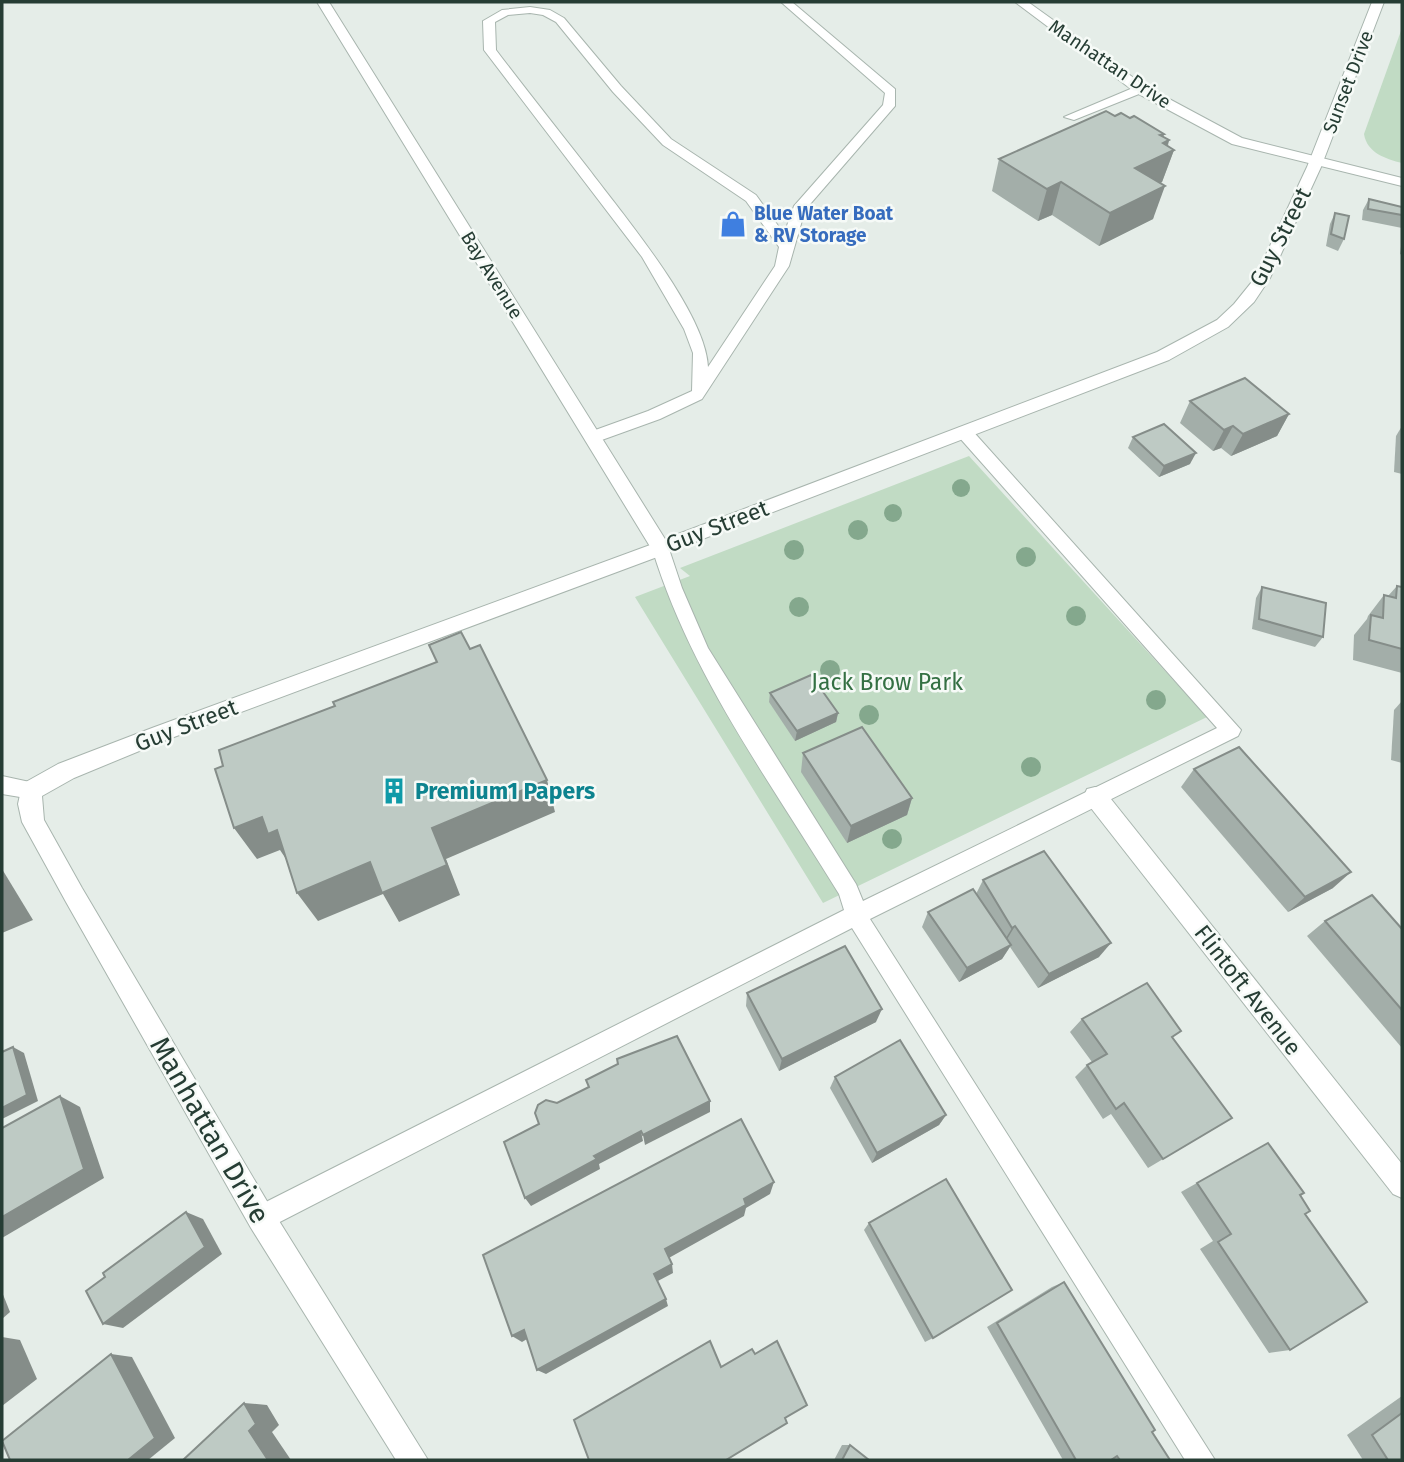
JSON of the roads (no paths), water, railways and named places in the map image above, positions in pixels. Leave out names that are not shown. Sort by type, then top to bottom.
[{"type":"street","name":"Bay Avenue","points":[[323,2],[661,548]]},
{"type":"street","name":"Manhattan Drive","points":[[1021,2],[1140,89],[1237,141],[1402,182]]},
{"type":"street","name":"Sunset Drive","points":[[1318,162],[1378,2]]},
{"type":"street","name":"Guy Street","points":[[33,790],[66,771],[159,734],[661,548],[1163,356],[1209,333],[1239,309],[1265,276],[1318,162]]},
{"type":"street","name":"Manhattan Drive","points":[[33,790],[29,804],[33,822],[261,1218],[413,1460]]},
{"type":"street","name":"Flintoft Avenue","points":[[1094,796],[1402,1185]]},
{"type":"lane","points":[[593,438],[697,395],[782,266],[799,209],[889,106],[891,92],[786,2]]},
{"type":"lane","points":[[553,4],[506,12],[489,21],[490,50],[648,256],[691,329],[700,354],[701,388]]},
{"type":"lane","points":[[530,10],[546,12],[560,20],[617,89],[667,142],[751,198],[786,247]]},
{"type":"lane","points":[[1070,117],[1140,89]]},
{"type":"lane","points":[[261,1218],[856,915],[1231,730],[964,432]]},
{"type":"lane","points":[[661,548],[673,588],[701,651],[849,891],[856,915],[1200,1460]]},
{"type":"lane","points":[[2,785],[33,790]]},
{"type":"place","name":"Blue Water Boat & RV Storage","points":[[733,224]]},
{"type":"place","name":"Premium1 Papers","points":[[394,791]]},
{"type":"park label","name":"Jack Brow Park","points":[[887,682]]}]
